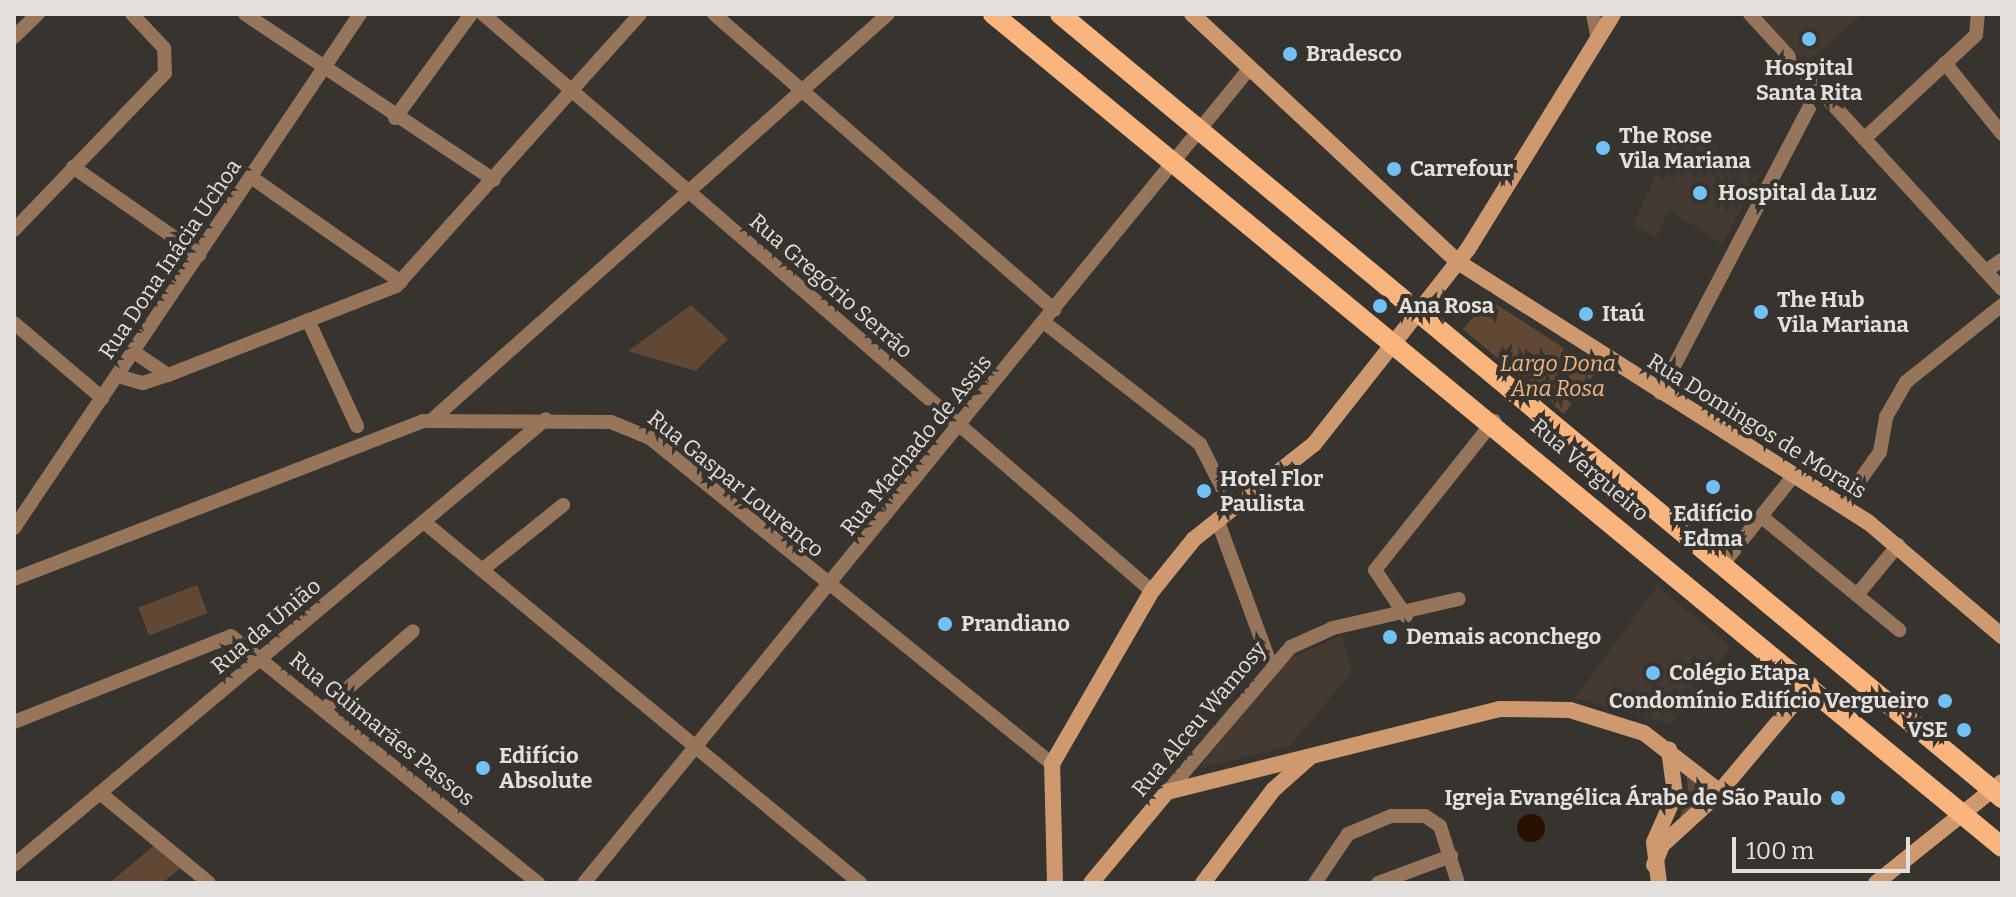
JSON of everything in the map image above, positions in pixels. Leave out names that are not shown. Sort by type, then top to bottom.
[{"type":"main road","name":"Rua Vergueiro","points":[[993,14],[1396,340],[2002,847]]},
{"type":"main road","name":"Rua Vergueiro","points":[[1060,14],[1722,565],[1999,790]]},
{"type":"street","points":[[14,37],[38,14]]},
{"type":"street","points":[[14,230],[168,66],[164,48],[132,14]]},
{"type":"street","points":[[245,14],[395,118],[494,180]]},
{"type":"street","name":"Rua Dona Inácia Uchoa","points":[[14,528],[360,14]]},
{"type":"street","points":[[395,118],[471,14]]},
{"type":"street","name":"Rua Gregório Serrão","points":[[483,14],[1152,591]]},
{"type":"street","points":[[118,376],[143,383],[168,375],[401,282],[640,14]]},
{"type":"street","points":[[714,14],[1054,310]]},
{"type":"street","points":[[433,419],[888,14]]},
{"type":"street","name":"Rua Domingos de Morais","points":[[1192,14],[1458,262],[1660,393],[1843,504],[2000,627]]},
{"type":"street","points":[[1593,14],[1598,39]]},
{"type":"street","points":[[1055,883],[1052,764],[1152,591],[1217,519],[1314,444],[1458,262],[1613,14]]},
{"type":"street","points":[[1750,14],[2002,289]]},
{"type":"street","points":[[1864,139],[1980,31],[1978,14]]},
{"type":"street","points":[[1945,63],[2002,134]]},
{"type":"street","name":"Rua Machado de Assis","points":[[584,883],[1045,323],[1175,162],[1197,129],[1249,69]]},
{"type":"street","points":[[1660,393],[1819,89]]},
{"type":"street","points":[[73,167],[199,255]]},
{"type":"street","points":[[251,177],[401,282]]},
{"type":"street","points":[[1986,271],[2002,260]]},
{"type":"street","points":[[1843,504],[1880,452],[1898,392],[2002,305]]},
{"type":"street","points":[[308,320],[357,426]]},
{"type":"street","points":[[14,323],[102,398]]},
{"type":"street","points":[[1045,323],[1200,444],[1232,507]]},
{"type":"street","points":[[134,352],[168,375]]},
{"type":"street","name":"Rua Gaspar Lourenço","points":[[16,577],[433,419],[611,422],[639,431],[828,587],[1052,764]]},
{"type":"street","name":"Rua da União","points":[[14,865],[546,419]]},
{"type":"street","points":[[1406,616],[1375,570],[1494,421]]},
{"type":"street","points":[[1722,565],[1794,475]]},
{"type":"street","points":[[482,570],[563,505]]},
{"type":"street","points":[[1762,517],[1899,630]]},
{"type":"street","points":[[1217,519],[1270,663]]},
{"type":"street","points":[[424,522],[860,883]]},
{"type":"street","points":[[1857,595],[1898,545]]},
{"type":"street","name":"Rua Alceu Wamosy","points":[[1091,883],[1270,663],[1333,628],[1406,616],[1459,599]]},
{"type":"street","points":[[324,709],[413,631]]},
{"type":"street","name":"Rua Guimarães Passos","points":[[14,722],[231,636],[538,883]]},
{"type":"street","points":[[1654,865],[1662,845],[1720,792],[1810,684]]},
{"type":"street","points":[[1167,792],[1315,753],[1528,706],[1612,721],[1669,749],[1720,792]]},
{"type":"street","points":[[1659,883],[1654,865],[1654,842],[1675,795],[1669,749]]},
{"type":"street","points":[[1203,883],[1273,790],[1315,753]]},
{"type":"street","points":[[1881,881],[1963,812],[1999,790]]},
{"type":"street","points":[[100,793],[209,883]]},
{"type":"street","points":[[1315,883],[1348,834],[1391,816],[1435,821],[1451,856],[1458,883]]},
{"type":"street","points":[[1378,883],[1451,856]]},
{"type":"shaded area","name":"Hospital Santa Rita","points":[[1760,14],[1863,14],[1805,64]]},
{"type":"shaded area","name":"Hospital da Luz","points":[[1679,124],[1759,176],[1722,244],[1669,210],[1656,237],[1633,225]]},
{"type":"shaded area","name":"Colégio Etapa","points":[[1657,586],[1731,647],[1671,724],[1575,698]]},
{"type":"shaded area","points":[[1342,635],[1352,672],[1290,746],[1198,769],[1285,661]]},
{"type":"shaded area","points":[[1531,814],[1541,818],[1545,828],[1541,838],[1531,842],[1521,838],[1517,828],[1521,818]]},
{"type":"green space","name":"Largo Dona Ana Rosa","points":[[1488,299],[1598,370],[1564,414],[1463,329]]},
{"type":"green space","points":[[691,305],[728,339],[696,371],[628,351]]},
{"type":"green space","points":[[197,585],[208,613],[149,636],[138,608]]},
{"type":"green space","points":[[1686,772],[1709,794],[1680,818],[1688,787]]},
{"type":"green space","points":[[156,844],[182,867],[162,883],[109,883]]},
{"type":"place","name":"Hospital Santa Rita","points":[[1809,39]]},
{"type":"place","name":"Bradesco","points":[[1290,54]]},
{"type":"place","name":"The Rose Vila Mariana","points":[[1603,148]]},
{"type":"place","name":"Carrefour","points":[[1394,169]]},
{"type":"place","name":"Hospital da Luz","points":[[1700,193]]},
{"type":"place","name":"Ana Rosa","points":[[1380,306]]},
{"type":"place","name":"The Hub Vila Mariana","points":[[1761,312]]},
{"type":"place","name":"Itaú","points":[[1586,314]]},
{"type":"place","name":"Edifício Edma","points":[[1713,487]]},
{"type":"place","name":"Hotel Flor Paulista","points":[[1204,491]]},
{"type":"place","name":"Prandiano","points":[[945,624]]},
{"type":"place","name":"Demais aconchego","points":[[1390,637]]},
{"type":"place","name":"Colégio Etapa","points":[[1653,673]]},
{"type":"place","name":"Condomínio Edifício Vergueiro","points":[[1945,701]]},
{"type":"place","name":"VSE","points":[[1964,730]]},
{"type":"place","name":"Edifício Absolute","points":[[483,768]]},
{"type":"place","name":"Igreja Evangélica Árabe de São Paulo","points":[[1838,798]]}]
